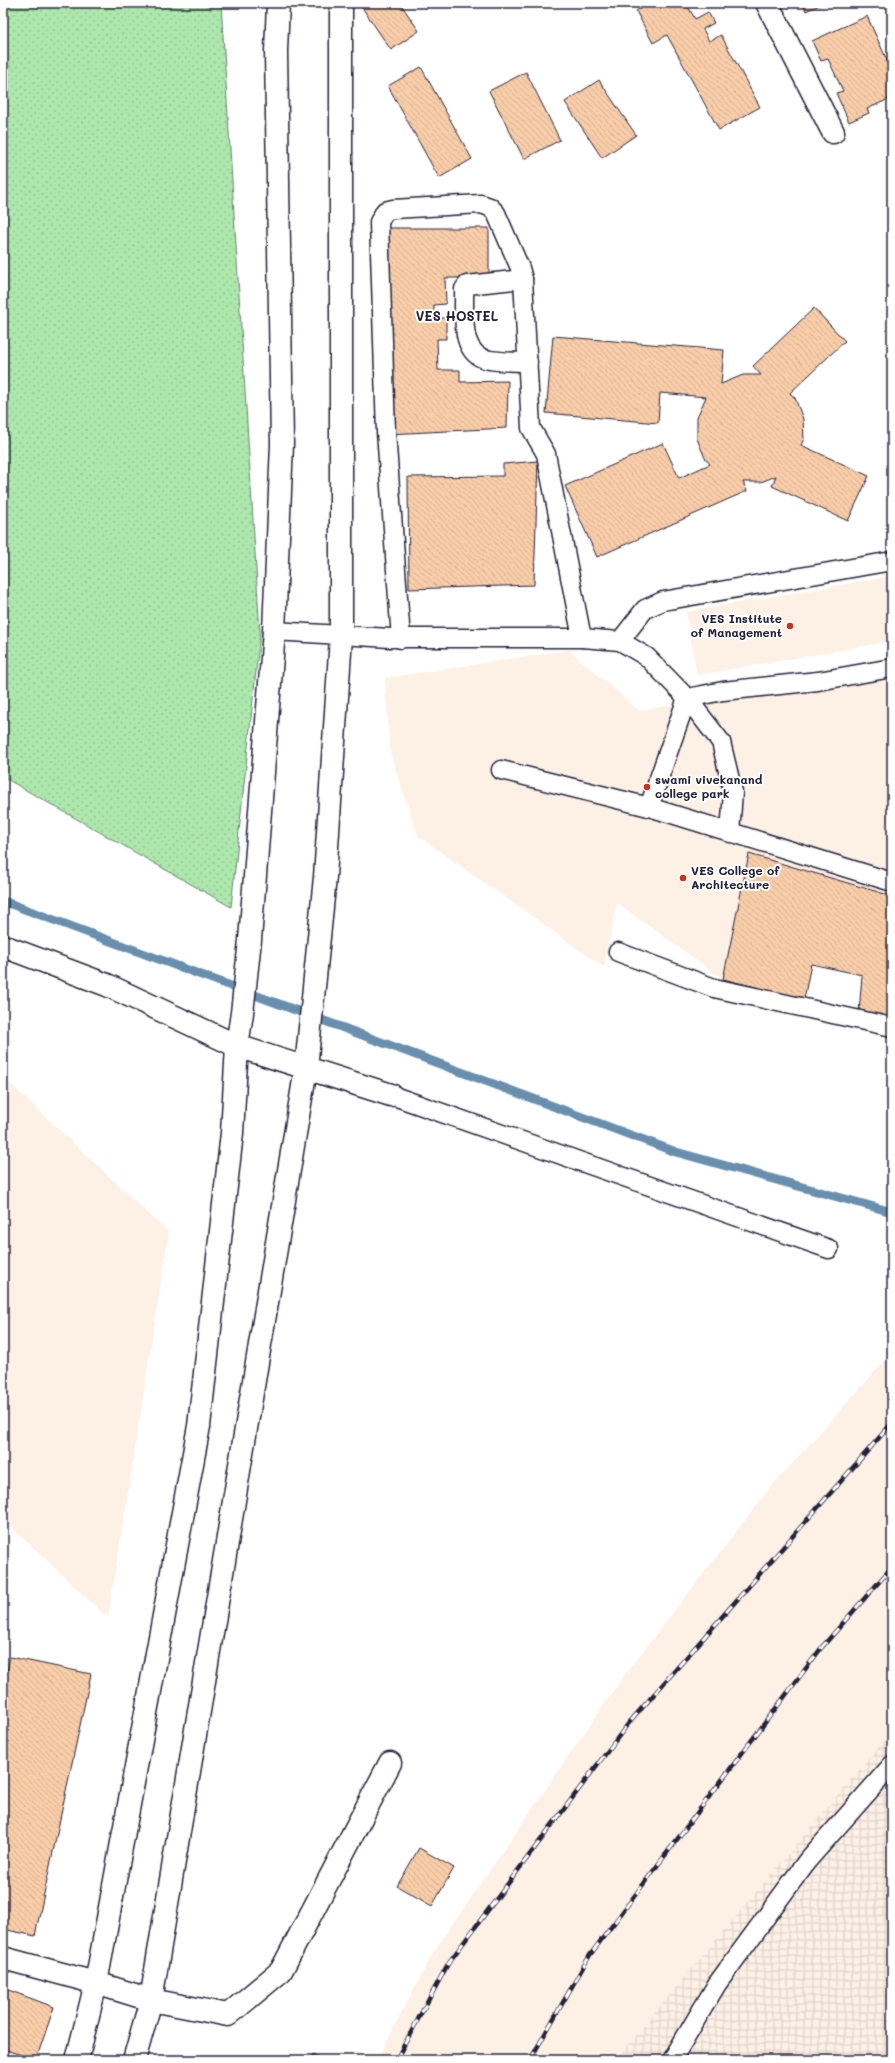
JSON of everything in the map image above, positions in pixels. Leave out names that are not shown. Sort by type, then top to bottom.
[{"type":"street","points":[[77,2060],[96,1983],[199,1426],[232,1133],[237,1046],[250,940],[274,631],[282,444],[276,51],[278,3]]},
{"type":"street","points":[[134,2060],[151,2000],[306,1068],[325,878],[341,636],[341,3]]},
{"type":"street","points":[[768,3],[833,132]]},
{"type":"street","points":[[3,946],[107,986],[237,1046],[391,1095]]},
{"type":"street","points":[[3,1958],[96,1983],[151,2000],[228,2015],[281,1971],[390,1763]]},
{"type":"lane","points":[[401,639],[386,432],[381,216],[385,212],[393,209],[481,204],[490,207],[496,213],[520,268],[523,279],[530,428],[546,454],[582,638]]},
{"type":"lane","points":[[523,279],[467,285],[464,289],[466,336],[470,348],[475,354],[488,360],[528,362]]},
{"type":"lane","points":[[620,641],[645,609],[663,601],[892,561]]},
{"type":"lane","points":[[274,631],[401,639],[582,638],[620,641],[647,657],[688,698],[721,742],[734,792],[730,833]]},
{"type":"lane","points":[[688,698],[722,692],[818,681],[892,668]]},
{"type":"lane","points":[[649,807],[688,698]]},
{"type":"lane","points":[[501,770],[649,807],[892,882]]},
{"type":"lane","points":[[618,952],[714,988],[892,1027]]},
{"type":"lane","points":[[391,1095],[829,1249]]},
{"type":"lane","points":[[672,2060],[718,1984],[807,1861],[892,1765]]},
{"type":"shaded area","name":"VES Institute of Management","points":[[892,576],[892,641],[697,675],[686,612]]},
{"type":"shaded area","name":"swami vivekanand college park","points":[[569,650],[639,711],[892,665],[892,896],[749,854],[723,979],[617,903],[604,967],[418,836],[390,752],[385,678]]},
{"type":"shaded area","points":[[3,1077],[169,1233],[108,1618],[3,1519]]},
{"type":"shaded area","points":[[892,1353],[892,1733],[615,2060],[377,2060],[434,1951],[626,1673],[771,1487]]},
{"type":"shaded area","points":[[892,1733],[892,2060],[615,2060],[881,1744]]},
{"type":"green space","points":[[3,3],[221,3],[260,633],[231,907],[3,777]]},
{"type":"building","points":[[359,3],[400,3],[419,31],[391,50]]},
{"type":"building","points":[[650,3],[686,3],[695,19],[708,12],[714,23],[703,29],[709,41],[721,35],[760,107],[719,130],[667,35],[653,43],[636,11]]},
{"type":"building","points":[[802,3],[824,3],[806,11]]},
{"type":"building","points":[[867,16],[892,71],[892,105],[889,99],[867,109],[869,113],[849,122],[836,93],[843,91],[828,59],[821,61],[812,41]]},
{"type":"building","points":[[421,67],[472,159],[439,178],[388,86]]},
{"type":"building","points":[[526,72],[560,140],[524,159],[489,91]]},
{"type":"building","points":[[599,80],[636,135],[602,158],[565,102]]},
{"type":"building","points":[[386,228],[489,228],[489,278],[445,278],[446,304],[434,305],[434,318],[446,318],[446,339],[437,339],[438,370],[460,370],[460,382],[508,381],[507,428],[388,434]]},
{"type":"building","points":[[814,308],[845,341],[790,393],[795,398],[803,419],[804,439],[801,445],[869,476],[848,521],[772,486],[776,476],[761,482],[743,482],[747,491],[597,557],[565,486],[663,443],[679,478],[710,464],[705,458],[697,439],[697,417],[706,397],[660,393],[658,423],[546,413],[553,336],[724,350],[721,384],[743,375],[761,375],[753,366]]},
{"type":"building","points":[[538,461],[534,585],[409,589],[408,477],[503,476],[503,464]]},
{"type":"building","points":[[749,854],[892,896],[892,1017],[859,1013],[862,975],[811,964],[804,999],[723,979]]},
{"type":"building","points":[[10,1657],[91,1674],[35,1936],[3,1929],[3,1690]]},
{"type":"building","points":[[419,1848],[454,1868],[432,1906],[397,1886]]},
{"type":"building","points":[[3,1988],[54,2007],[36,2060],[3,2049]]},
{"type":"building","points":[[313,2054],[323,2060],[309,2060]]},
{"type":"waterway","points":[[3,901],[676,1152],[892,1212]]},
{"type":"railway","points":[[396,2060],[449,1962],[628,1724],[892,1423]]},
{"type":"railway","points":[[530,2060],[590,1955],[822,1647],[892,1567]]},
{"type":"place","name":"VES Institute of Management","points":[[790,626]]},
{"type":"place","name":"swami vivekanand college park","points":[[647,787]]},
{"type":"place","name":"VES College of Architecture","points":[[683,878]]},
{"type":"district","name":"VES HOSTEL","points":[[457,316]]}]
